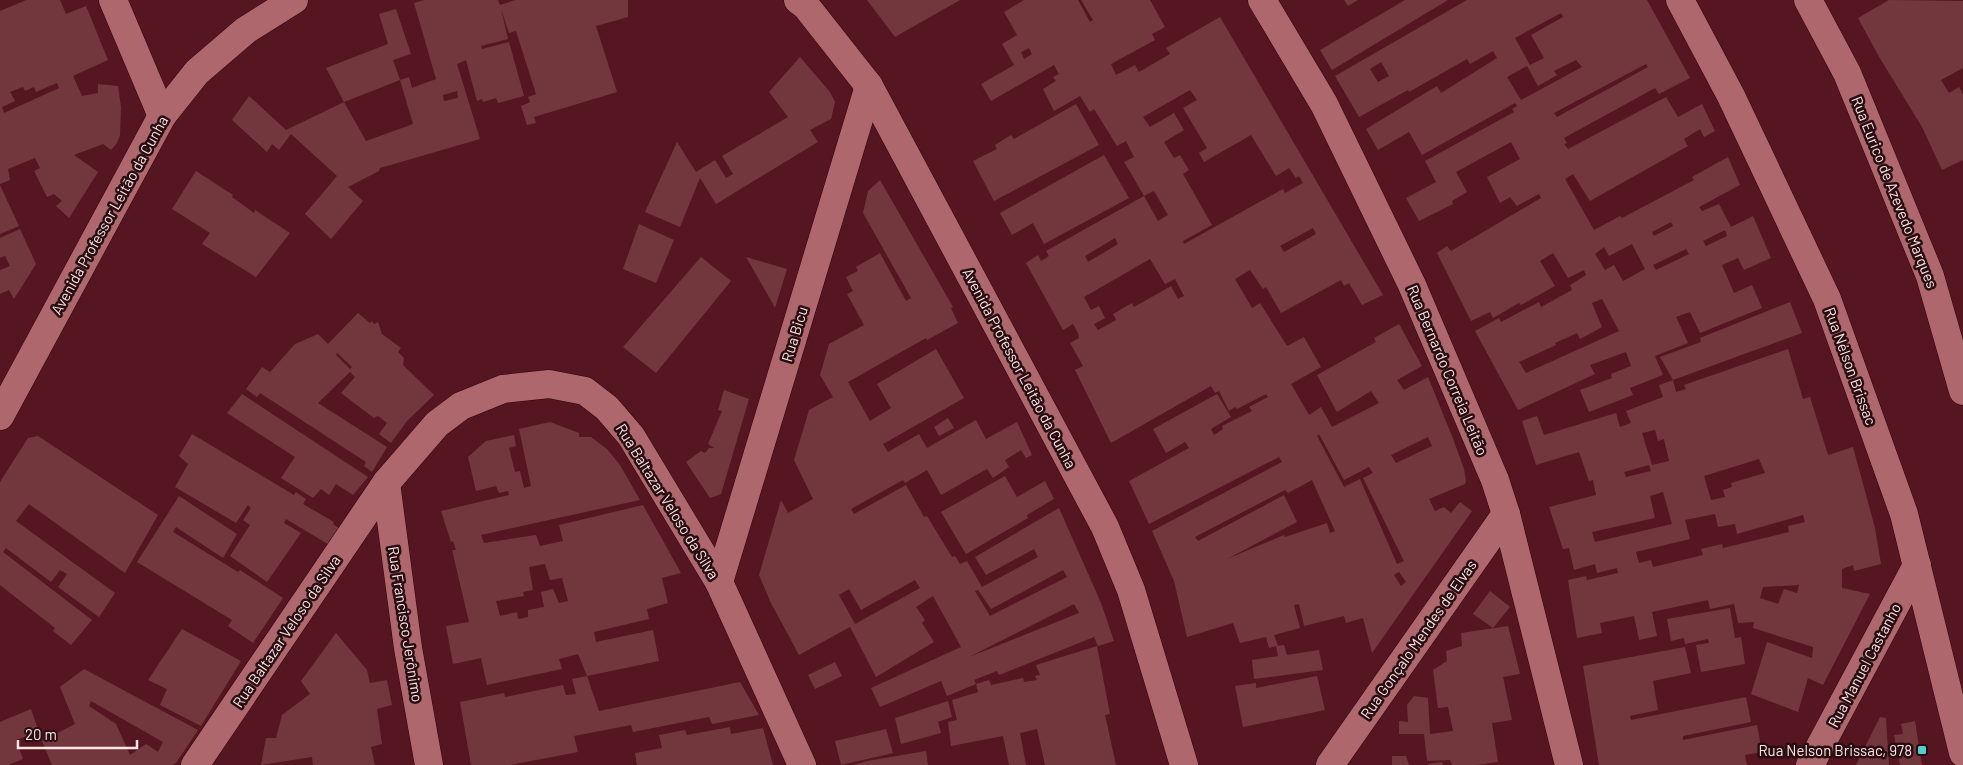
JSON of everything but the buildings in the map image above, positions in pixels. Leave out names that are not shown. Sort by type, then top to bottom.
[{"type":"street","points":[[113,0],[162,116]]},
{"type":"street","name":"Avenida Professor Leitão da Cunha","points":[[0,416],[162,116],[198,72],[246,30],[294,0]]},
{"type":"street","name":"Avenida Professor Leitão da Cunha","points":[[798,0],[806,6],[869,86],[1105,527],[1131,590],[1184,765]]},
{"type":"street","name":"Rua Bernardo Correia Leitão","points":[[1262,0],[1324,104],[1412,285],[1496,480],[1569,765]]},
{"type":"street","name":"Rua Nélson Brissac","points":[[1680,0],[1731,96],[1827,299],[1904,514],[1962,745]]},
{"type":"street","name":"Rua Eurico de Azevedo Marques","points":[[1808,0],[1847,73],[1930,276],[1963,391]]},
{"type":"street","name":"Rua Bicu","points":[[719,582],[869,86]]},
{"type":"street","name":"Rua Baltazar Veloso da Silva","points":[[195,765],[386,483],[437,424],[461,406],[503,389],[550,384],[585,391],[607,408],[631,436],[719,582],[802,765]]},
{"type":"street","name":"Rua Francisco Jerônimo","points":[[386,483],[408,648],[429,765]]},
{"type":"street","name":"Rua Gonçalo Mendes de Elvas","points":[[1330,765],[1506,514]]},
{"type":"street","name":"Rua Manuel Castanho","points":[[1810,765],[1917,565]]},
{"type":"place","name":"Rua Nelson Brissac, 978","points":[[1922,750]]}]
